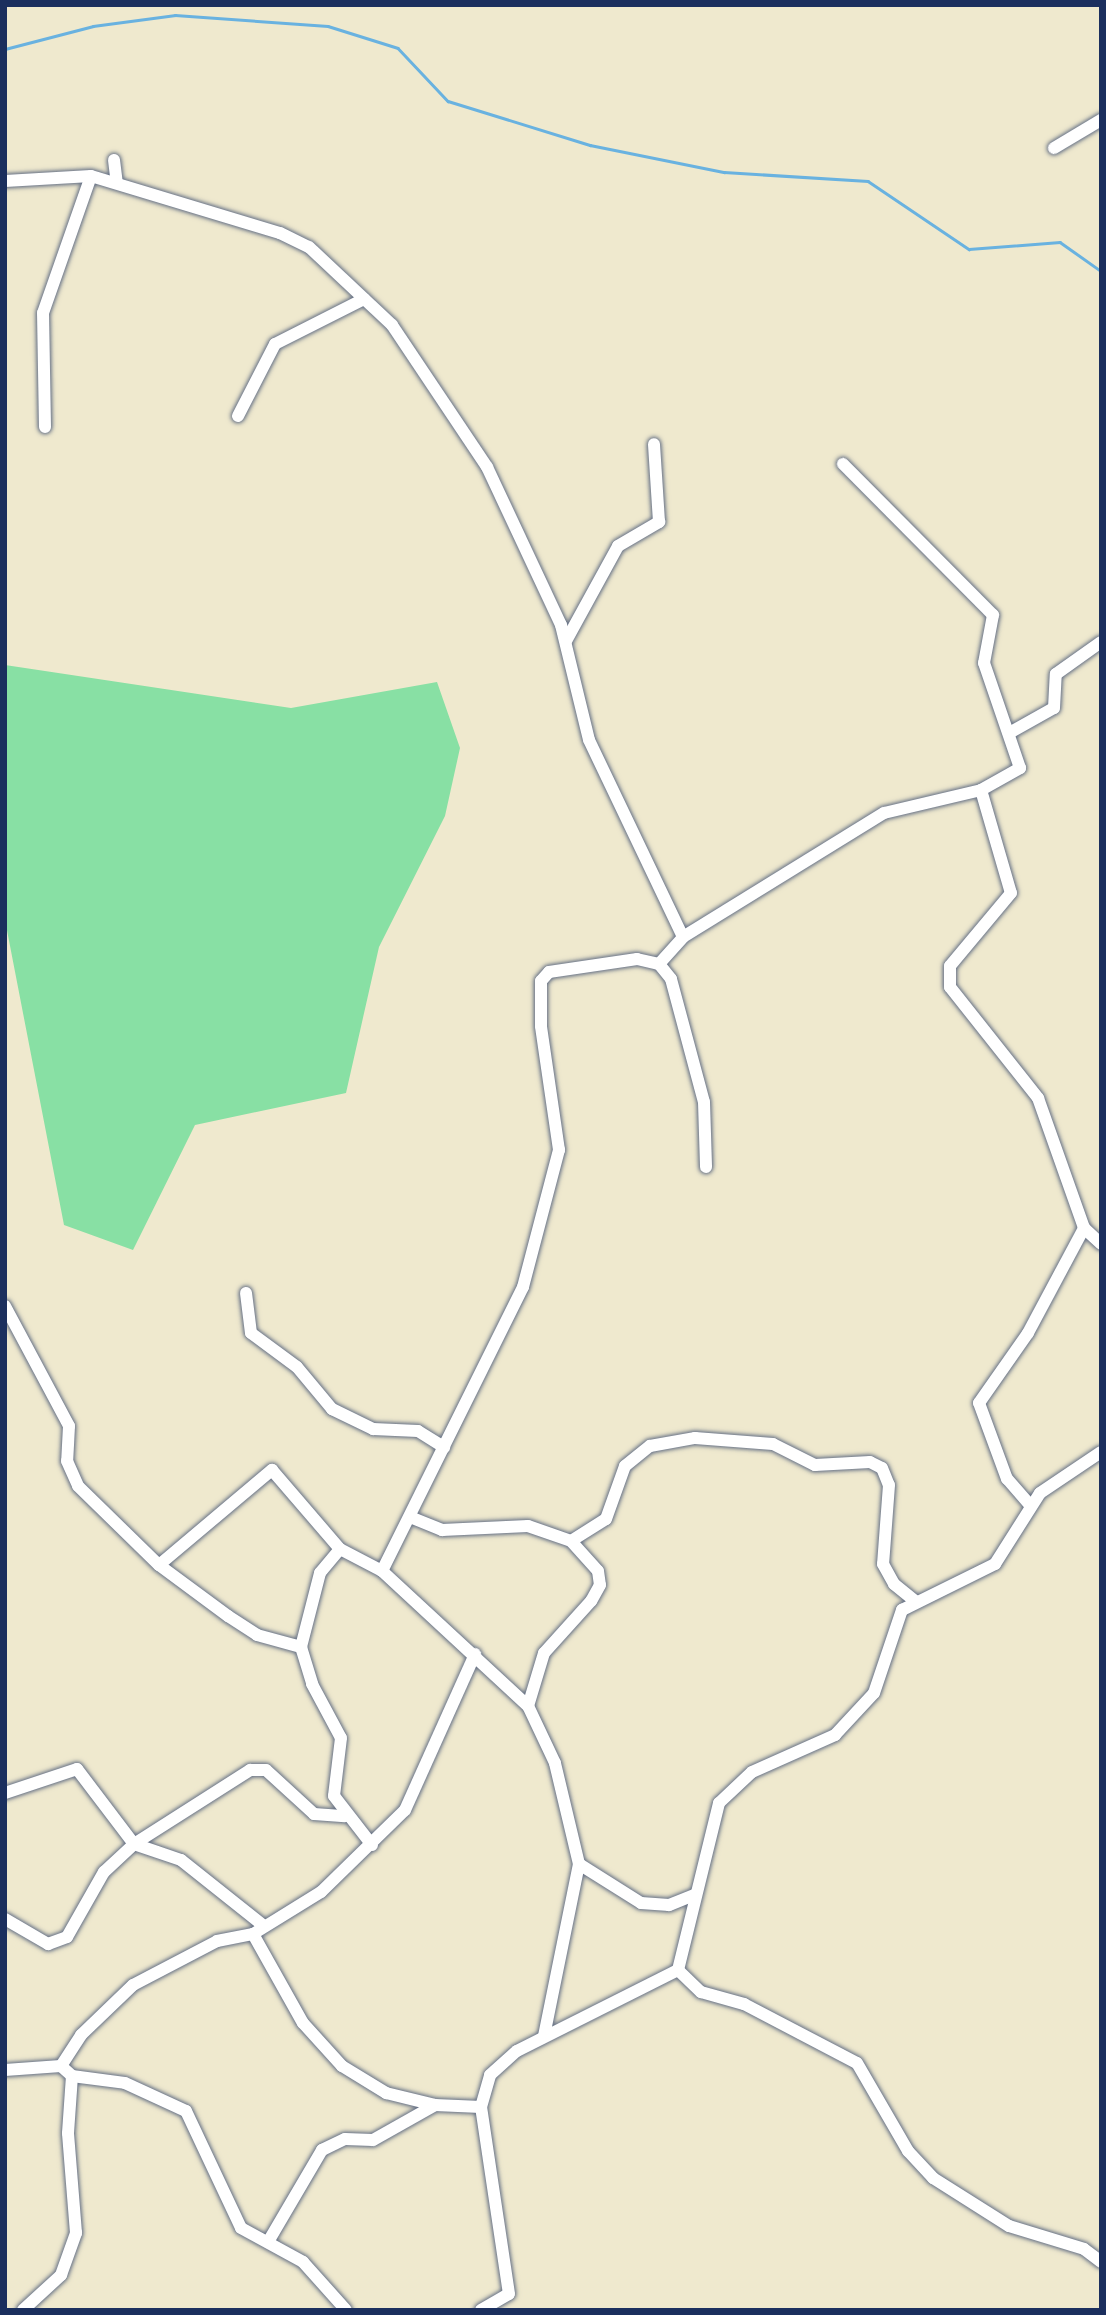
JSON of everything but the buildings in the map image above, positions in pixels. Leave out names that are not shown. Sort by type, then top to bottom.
[{"type":"street","points":[[1054,148],[1101,120]]},
{"type":"street","points":[[45,427],[43,313],[96,177],[114,160],[117,183]]},
{"type":"street","points":[[5,181],[96,177],[297,240],[400,334],[487,467],[566,641],[589,740],[683,937]]},
{"type":"street","points":[[238,416],[275,344],[364,299]]},
{"type":"street","points":[[566,641],[618,546],[659,522],[654,444]]},
{"type":"street","points":[[659,964],[683,937],[884,813],[981,790],[1020,768],[1011,732],[984,663],[993,615],[844,464]]},
{"type":"street","points":[[1011,732],[1054,708],[1056,674],[1101,642]]},
{"type":"street","points":[[981,790],[1011,893],[950,966],[950,987],[1038,1098],[1084,1228],[1101,1244]]},
{"type":"street","points":[[382,1571],[523,1287],[559,1150],[541,1026],[541,981],[565,967],[614,959],[659,964],[671,979],[692,1040],[706,1167]]},
{"type":"street","points":[[1030,1505],[1007,1479],[979,1403],[1028,1334],[1084,1228]]},
{"type":"street","points":[[246,1293],[251,1333],[297,1367],[332,1409],[373,1429],[411,1429],[444,1447]]},
{"type":"street","points":[[5,1306],[69,1426],[67,1461],[78,1486],[159,1565],[257,1635],[301,1647]]},
{"type":"street","points":[[571,1541],[606,1519],[625,1466],[650,1446],[695,1438],[773,1444],[815,1465],[870,1462],[883,1468],[889,1485],[883,1564],[894,1584],[915,1601]]},
{"type":"street","points":[[678,1970],[694,1895],[719,1803],[752,1772],[810,1749],[860,1712],[884,1669],[895,1620],[915,1601],[995,1564],[1030,1505],[1057,1478],[1101,1452]]},
{"type":"street","points":[[159,1565],[272,1470],[340,1549],[382,1571],[475,1654],[528,1706],[555,1763],[579,1864],[544,2036]]},
{"type":"street","points":[[410,1517],[442,1530],[528,1526],[571,1541],[597,1571],[600,1585],[544,1653],[528,1706]]},
{"type":"street","points":[[340,1549],[320,1573],[301,1647],[312,1684],[339,1726],[331,1783],[345,1816],[372,1845]]},
{"type":"street","points":[[61,2066],[81,2035],[133,1985],[217,1941],[253,1934],[321,1892],[372,1845],[405,1810],[475,1654]]},
{"type":"street","points":[[5,1919],[57,1944],[77,1926],[104,1872],[134,1844],[258,1768],[314,1814],[345,1816]]},
{"type":"street","points":[[5,1793],[77,1769],[134,1844],[181,1860],[264,1926]]},
{"type":"street","points":[[579,1864],[640,1903],[669,1905],[694,1895]]},
{"type":"street","points":[[253,1934],[303,2023],[342,2066],[386,2093],[435,2105],[481,2107]]},
{"type":"street","points":[[481,2310],[509,2294],[481,2107],[490,2075],[544,2036],[678,1970]]},
{"type":"street","points":[[678,1970],[701,1992],[744,2004],[857,2063],[908,2151],[933,2178],[1009,2226],[1084,2249],[1101,2262]]},
{"type":"street","points":[[5,2070],[61,2066],[72,2076],[125,2083],[186,2111],[235,2220],[303,2262],[346,2310]]},
{"type":"street","points":[[23,2310],[61,2275],[76,2233],[68,2133],[72,2076]]},
{"type":"street","points":[[268,2242],[322,2150],[345,2139],[373,2140],[435,2105]]},
{"type":"green space","points":[[5,665],[291,708],[437,682],[460,748],[445,816],[379,947],[346,1093],[195,1125],[133,1250],[64,1225],[5,920]]},
{"type":"waterway","points":[[5,49],[93,26],[175,15],[328,26],[398,48],[448,101],[590,145],[724,172],[868,181],[969,249],[1060,242],[1101,271]]}]
